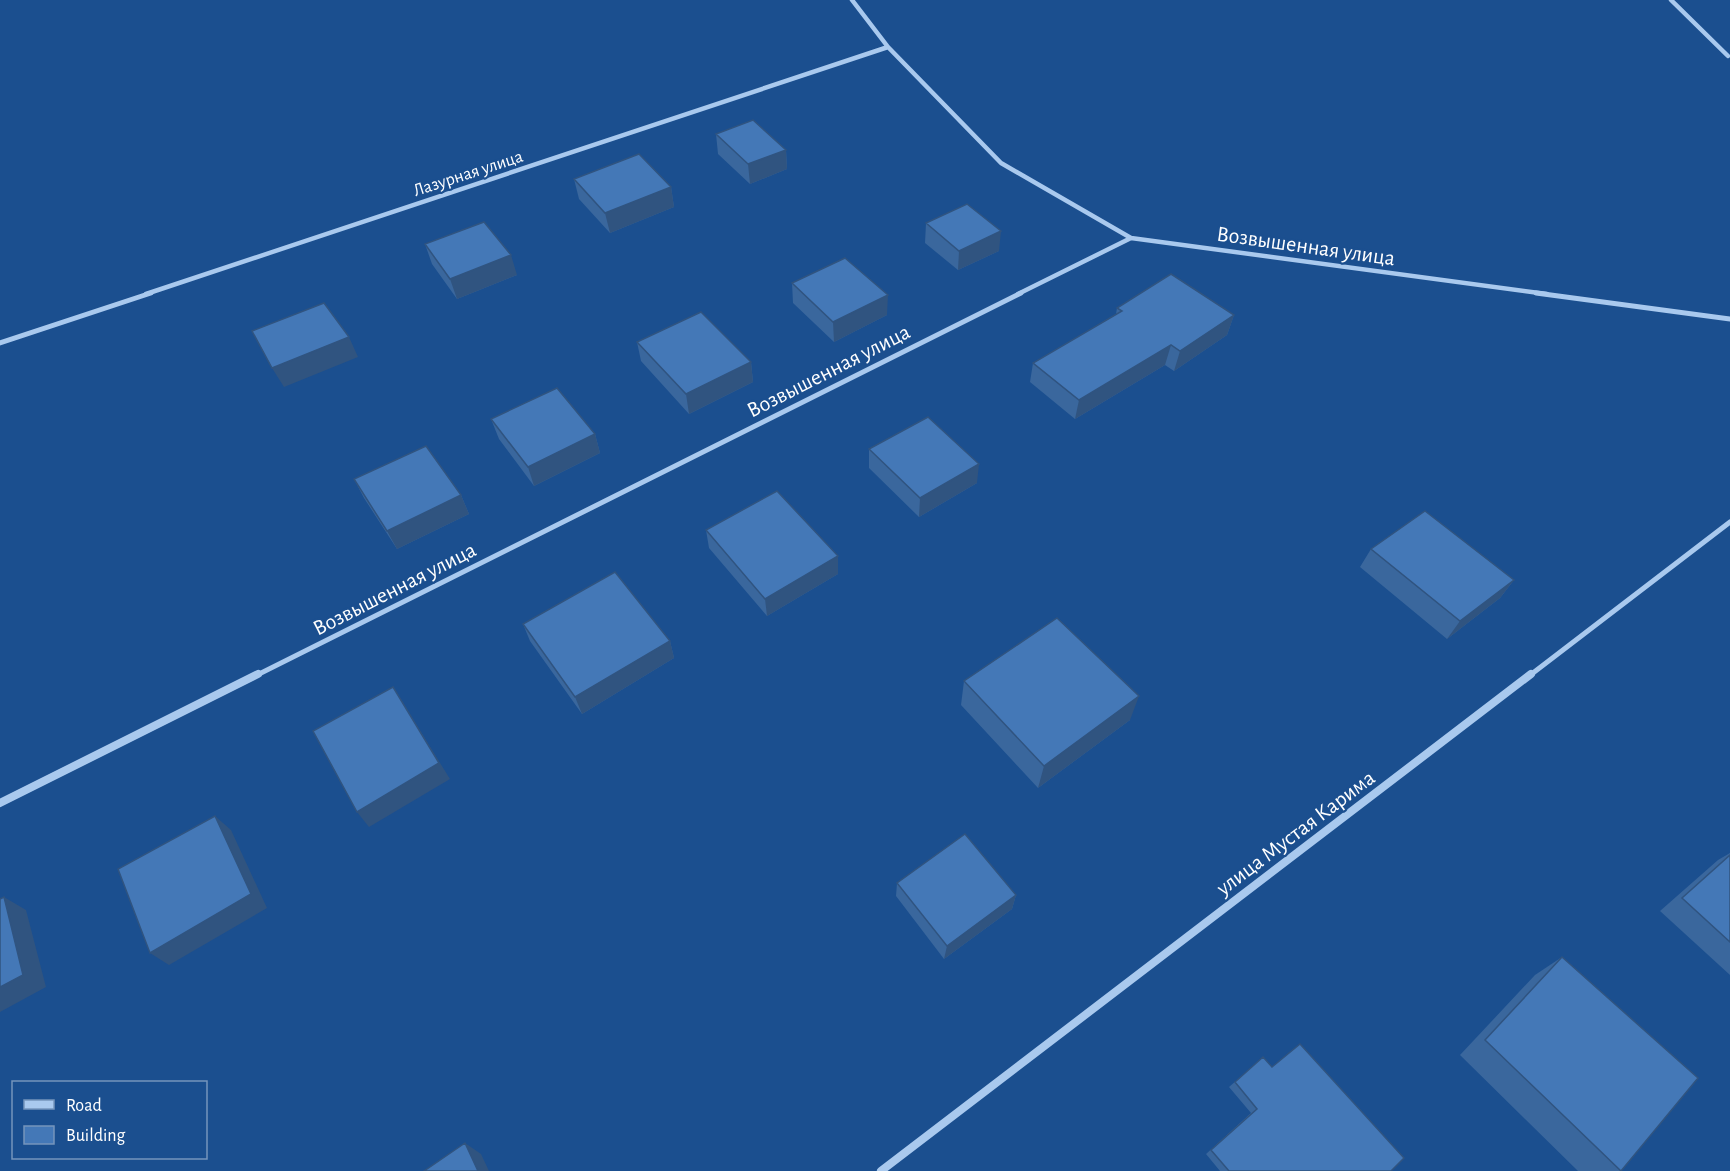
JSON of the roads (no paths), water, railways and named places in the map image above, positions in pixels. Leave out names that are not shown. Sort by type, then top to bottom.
[{"type":"street","points":[[852,0],[888,47],[1001,164],[1131,238]]},
{"type":"street","points":[[1671,0],[1728,56]]},
{"type":"street","name":"Лазурная улица","points":[[0,343],[888,47]]},
{"type":"street","name":"Возвышенная улица","points":[[0,803],[1131,238],[1730,319]]},
{"type":"street","name":"улица Мустая Карима","points":[[881,1171],[1730,522]]}]
